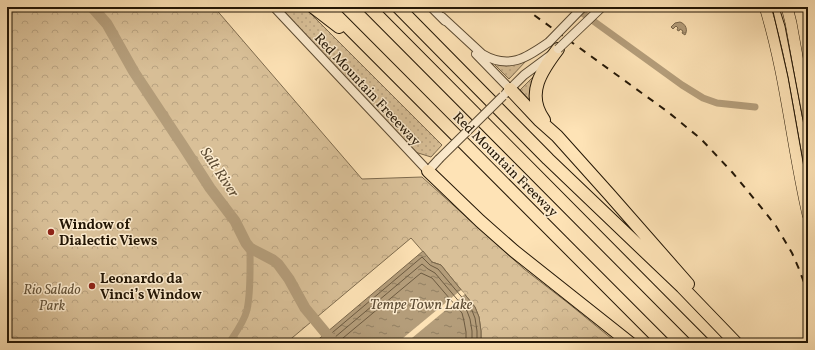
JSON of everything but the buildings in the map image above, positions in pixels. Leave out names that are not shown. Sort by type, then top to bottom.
[{"type":"highway","points":[[313,7],[371,50]]},
{"type":"highway","name":"Red Mountain Freeway","points":[[328,7],[663,343]]},
{"type":"highway","name":"Red Mountain Freeway","points":[[369,7],[704,343]]},
{"type":"highway","points":[[398,7],[538,149],[667,273],[737,343]]},
{"type":"highway","points":[[553,46],[547,64],[541,73],[537,84],[536,96],[538,109],[542,118],[647,236],[737,343]]},
{"type":"highway","points":[[506,93],[557,136]]},
{"type":"highway","points":[[428,171],[514,251],[630,343]]},
{"type":"main road","points":[[765,7],[773,34],[808,215]]},
{"type":"main road","points":[[787,7],[808,117]]},
{"type":"street","name":"Red Mountain Freeeway","points":[[274,7],[428,171]]},
{"type":"street","points":[[431,7],[482,54],[497,60],[513,61],[553,46],[583,7]]},
{"type":"street","points":[[428,171],[553,46],[602,7]]},
{"type":"street","points":[[442,17],[506,93]]},
{"type":"green space","name":"Rio Salado Park","points":[[7,7],[214,7],[362,179],[422,177],[524,269],[617,343],[481,343],[479,317],[475,307],[441,265],[432,262],[411,238],[286,343],[7,343]]},
{"type":"green space","points":[[280,7],[304,7],[442,145],[431,157],[415,152]]},
{"type":"green space","points":[[526,61],[509,79],[495,65],[495,63],[510,64]]},
{"type":"green space","points":[[536,74],[532,103],[520,90]]},
{"type":"water","points":[[680,22],[686,27],[685,35],[680,29],[679,31],[677,30],[678,28],[676,26],[673,29],[671,27],[675,23]]},
{"type":"water","name":"Tempe Town Lake","points":[[423,251],[432,262],[441,265],[475,307],[479,317],[481,343],[314,343]]},
{"type":"pier","points":[[461,290],[465,294],[406,343],[397,343]]},
{"type":"waterway","name":"Salt River","points":[[92,7],[107,24],[134,72],[210,188],[235,221],[246,243],[250,248],[278,264],[289,279],[305,308],[334,343]]},
{"type":"waterway","points":[[574,7],[682,85],[703,98],[717,103],[755,107]]},
{"type":"waterway","points":[[229,343],[242,323],[247,310],[250,287],[250,248]]},
{"type":"tram line","points":[[772,7],[788,77],[808,190]]},
{"type":"tram line","points":[[779,7],[785,26],[808,146]]},
{"type":"railway","points":[[523,7],[668,112],[701,139],[732,172],[776,226],[792,253],[808,293]]},
{"type":"place","name":"Window of Dialectic Views","points":[[51,232]]},
{"type":"place","name":"Leonardo da Vinci’s Window","points":[[92,286]]}]
